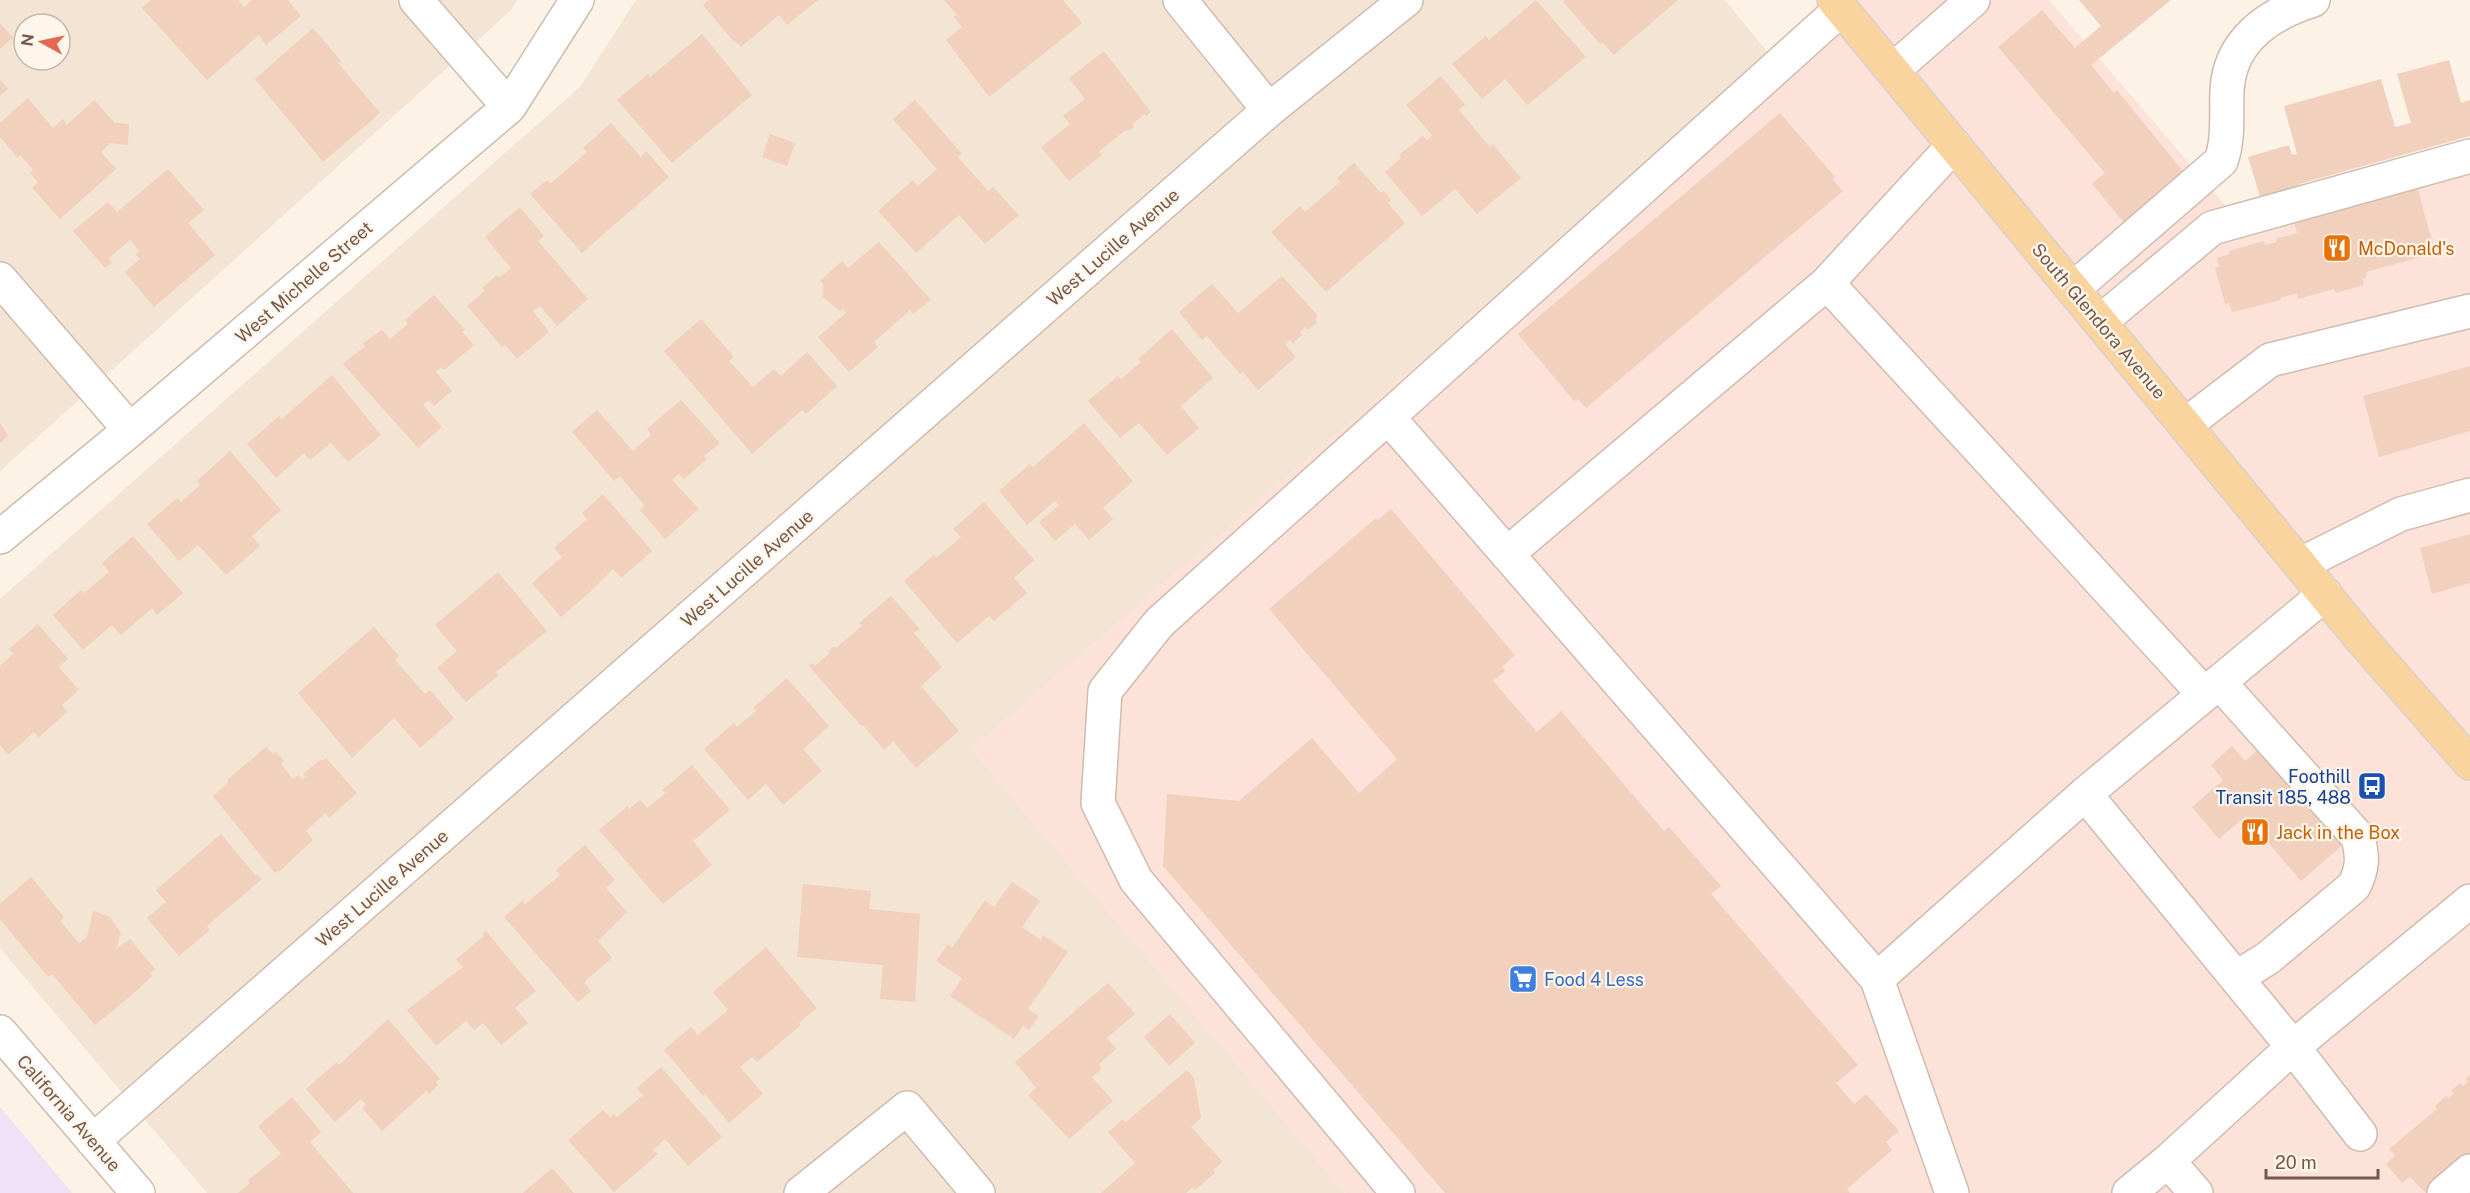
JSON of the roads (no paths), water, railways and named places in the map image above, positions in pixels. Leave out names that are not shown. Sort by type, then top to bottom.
[{"type":"main road","name":"South Glendora Avenue","points":[[1838,4],[2363,641],[2470,763]]},
{"type":"street","points":[[416,0],[508,107]]},
{"type":"street","name":"West Michelle Street","points":[[0,537],[130,430],[508,107],[577,0]]},
{"type":"street","points":[[1180,0],[1269,110]]},
{"type":"street","name":"West Lucille Avenue","points":[[93,1141],[1269,110],[1406,0]]},
{"type":"street","points":[[1893,70],[1973,0]]},
{"type":"street","points":[[2073,289],[2221,161],[2227,136],[2227,87],[2232,62],[2242,44],[2254,30],[2281,12],[2313,0]]},
{"type":"street","points":[[1398,1193],[1136,880],[1098,803],[1105,691],[1159,623],[1388,417],[1838,4]]},
{"type":"street","points":[[1508,554],[1827,283],[1954,145]]},
{"type":"street","points":[[2100,322],[2212,228],[2470,156]]},
{"type":"street","points":[[0,279],[130,430]]},
{"type":"street","points":[[1827,283],[2212,688],[2358,837],[2363,857],[2361,872],[2354,886],[2268,958],[2236,978]]},
{"type":"street","points":[[2185,425],[2270,360],[2470,311]]},
{"type":"street","points":[[1388,417],[1877,979],[1952,1193]]},
{"type":"street","points":[[2301,564],[2401,513],[2470,495]]},
{"type":"street","points":[[1877,979],[2085,794],[2325,594]]},
{"type":"street","points":[[2085,794],[2293,1047],[2360,1134]]},
{"type":"street","points":[[2129,1193],[2168,1161],[2293,1047],[2470,902]]},
{"type":"street","name":"California Avenue","points":[[0,1032],[138,1193]]},
{"type":"street","points":[[801,1193],[907,1108],[978,1193]]},
{"type":"street","points":[[2168,1161],[2196,1193]]},
{"type":"street","points":[[2444,1193],[2470,1171]]},
{"type":"place","name":"McDonald's","points":[[2337,248]]},
{"type":"place","name":"Foothill Transit 185, 488","points":[[2372,786]]},
{"type":"place","name":"Jack in the Box","points":[[2255,832]]},
{"type":"place","name":"Food 4 Less","points":[[1523,979]]}]
